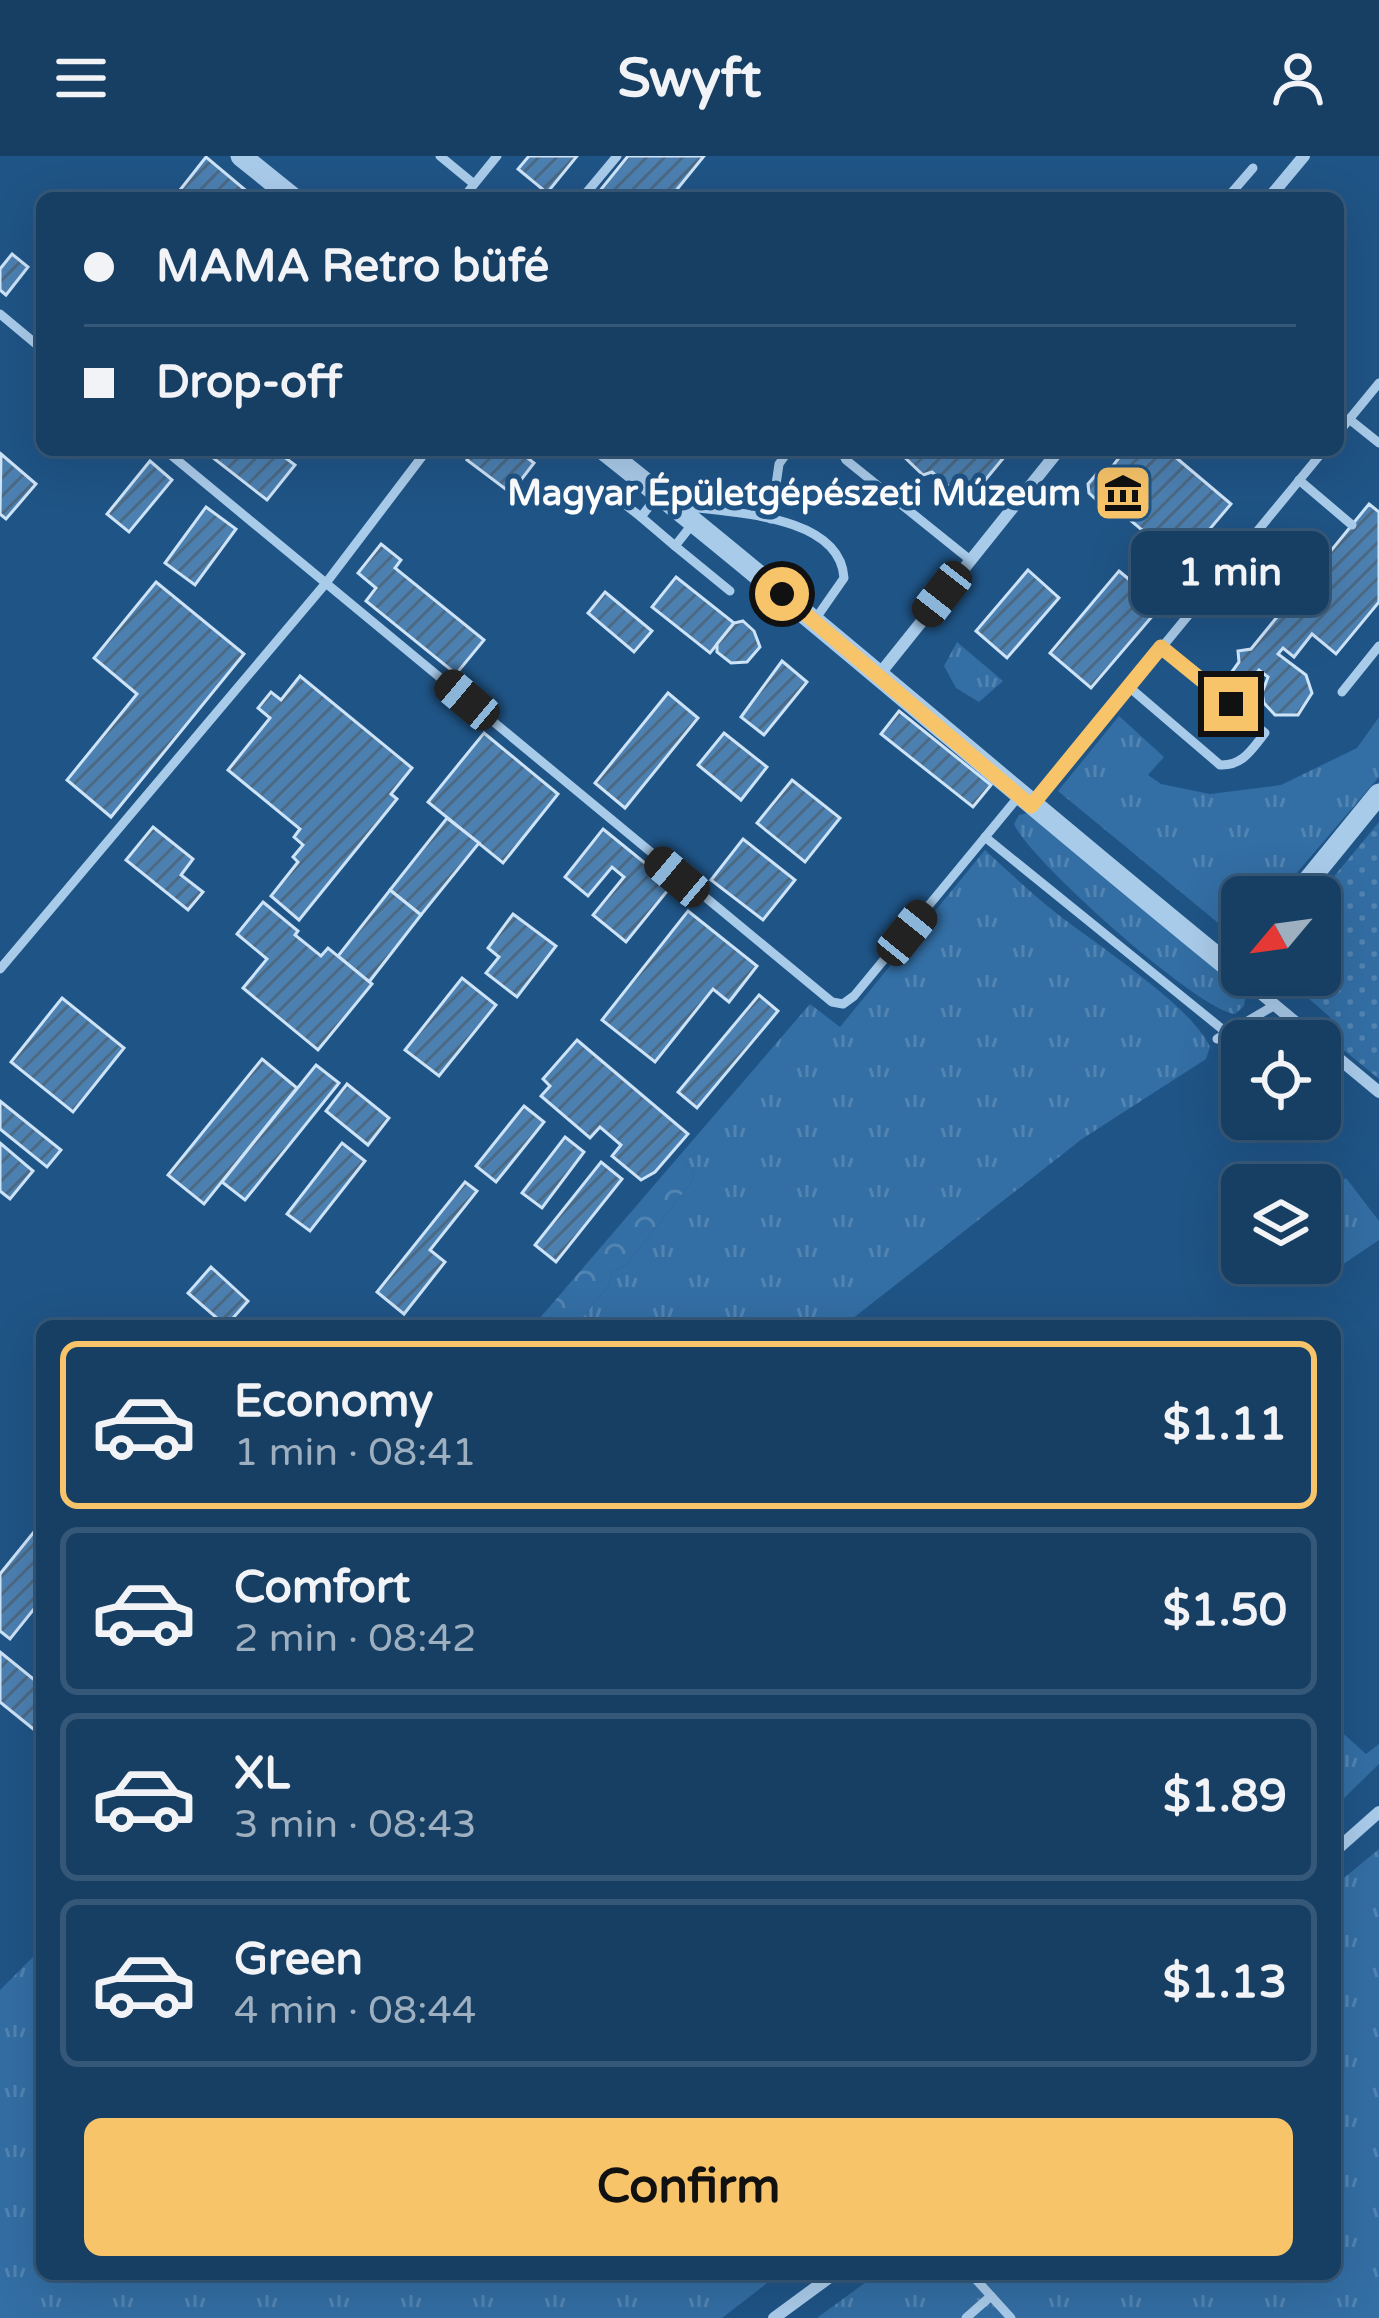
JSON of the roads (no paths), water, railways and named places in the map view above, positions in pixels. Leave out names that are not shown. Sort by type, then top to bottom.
[{"type":"street","points":[[241,156],[286,192]]},
{"type":"street","points":[[1274,192],[1304,156]]},
{"type":"street","points":[[612,456],[1025,801],[1221,953]]},
{"type":"street","points":[[878,676],[1054,456]]},
{"type":"street","points":[[1312,876],[1379,794]]},
{"type":"street","points":[[1266,996],[1293,1020]]},
{"type":"street","points":[[1341,1060],[1379,1092]]},
{"type":"street","points":[[1341,1846],[1379,1812]]},
{"type":"street","points":[[774,2318],[826,2280]]},
{"type":"lane","points":[[440,156],[474,184]]},
{"type":"lane","points":[[468,192],[497,156]]},
{"type":"lane","points":[[587,192],[616,156]]},
{"type":"lane","points":[[1232,192],[1253,168]]},
{"type":"lane","points":[[0,314],[36,344]]},
{"type":"lane","points":[[1344,425],[1379,383]]},
{"type":"lane","points":[[1349,419],[1379,443]]},
{"type":"lane","points":[[172,456],[832,1002],[843,1004],[985,837],[1025,801],[1129,687],[1319,456]]},
{"type":"lane","points":[[0,969],[326,583],[422,456]]},
{"type":"lane","points":[[771,520],[779,464],[785,456]]},
{"type":"lane","points":[[844,456],[969,560]]},
{"type":"lane","points":[[1299,480],[1352,526]]},
{"type":"lane","points":[[618,499],[730,591]]},
{"type":"lane","points":[[641,517],[666,499],[804,528],[841,557],[844,578],[814,621]]},
{"type":"lane","points":[[676,546],[694,522]]},
{"type":"lane","points":[[1342,692],[1379,646]]},
{"type":"lane","points":[[1129,687],[1220,765],[1233,766],[1242,760],[1265,733],[1161,647]]},
{"type":"lane","points":[[985,837],[1222,1036],[1275,1005]]},
{"type":"lane","points":[[976,2280],[1011,2318]]},
{"type":"lane","points":[[966,2318],[991,2296]]},
{"type":"place","name":"Magyar Épületgépészeti Múzeum","points":[[1123,493]]}]
